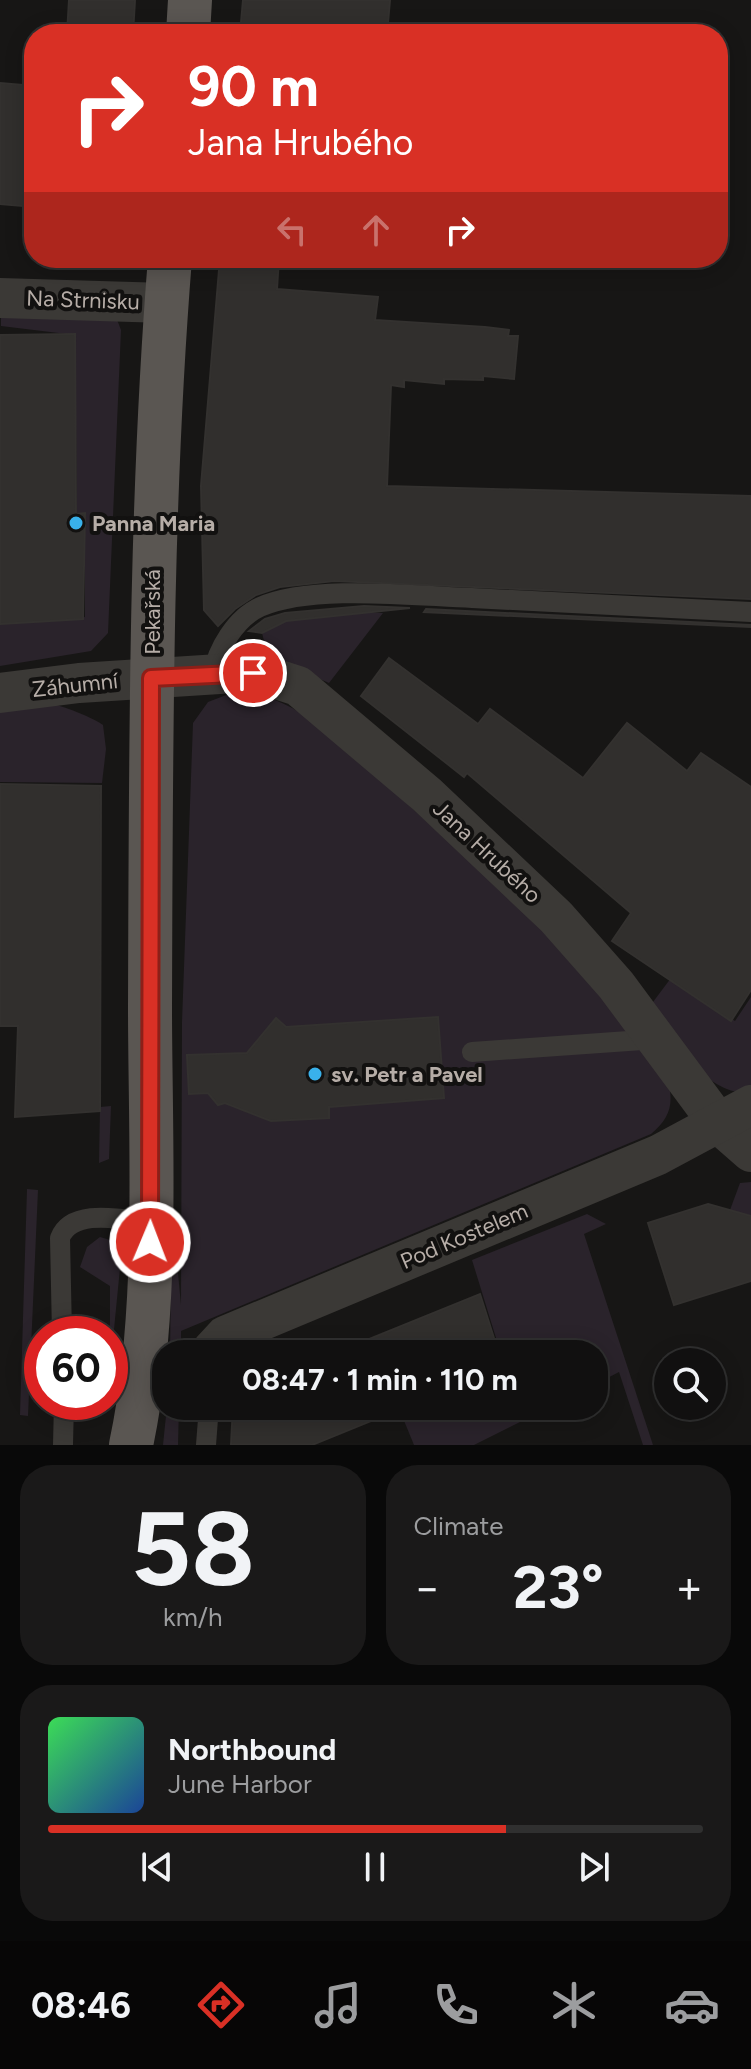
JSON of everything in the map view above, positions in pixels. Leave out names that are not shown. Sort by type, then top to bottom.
[{"type":"main road","points":[[189,24],[190,0]]},
{"type":"main road","name":"Pekařská","points":[[131,1445],[143,1346],[150,1222],[154,490],[169,268]]},
{"type":"street","name":"Na Strnisku","points":[[0,298],[166,303]]},
{"type":"street","name":"Jana Hrubého","points":[[151,678],[213,674],[267,676],[298,686],[317,700],[526,888],[591,956],[657,1039],[735,1114],[751,1152]]},
{"type":"street","name":"Záhumní","points":[[0,693],[151,678]]},
{"type":"street","name":"Pod Kostelem","points":[[222,1340],[225,1336],[596,1182],[735,1114]]},
{"type":"lane","points":[[213,674],[215,657],[254,610],[273,603],[351,593],[751,612]]},
{"type":"lane","points":[[472,1052],[657,1039]]},
{"type":"lane","points":[[62,1316],[60,1238],[66,1226],[85,1220],[150,1222]]},
{"type":"lane","points":[[63,1445],[64,1420]]},
{"type":"lane","points":[[206,1445],[208,1420]]},
{"type":"shaded area","points":[[1,307],[116,317],[121,330],[108,633],[91,651],[0,666],[0,623],[85,617],[85,514],[77,513],[75,335],[1,326]]},
{"type":"shaded area","points":[[383,613],[329,683],[279,660],[271,653],[262,633],[286,621]]},
{"type":"shaded area","points":[[229,694],[258,695],[283,703],[329,733],[552,935],[589,975],[669,1086],[671,1101],[665,1119],[651,1134],[181,1331],[181,1340],[170,1340],[171,1278],[178,1273],[181,1305],[182,1022],[193,723],[208,702]]},
{"type":"shaded area","points":[[53,704],[103,725],[106,749],[102,783],[0,782],[0,712]]},
{"type":"shaded area","points":[[671,978],[735,1021],[751,997],[751,1092],[734,1091],[705,1076],[650,1006]]},
{"type":"shaded area","points":[[111,1106],[109,1159],[99,1163],[100,1107]]},
{"type":"shaded area","points":[[751,1182],[751,1216],[730,1210],[740,1183]]},
{"type":"shaded area","points":[[27,1189],[38,1190],[32,1316],[24,1316],[24,1416],[20,1415]]},
{"type":"shaded area","points":[[587,1214],[606,1224],[584,1234],[653,1445],[643,1445],[619,1372],[608,1378],[608,1340],[497,1340],[472,1260]]},
{"type":"shaded area","points":[[100,1237],[117,1242],[121,1258],[115,1316],[110,1316],[110,1286],[80,1267],[87,1247]]},
{"type":"shaded area","points":[[166,1420],[179,1420],[178,1445],[163,1445]]},
{"type":"shaded area","points":[[404,1420],[524,1420],[474,1445],[414,1445]]},
{"type":"building","points":[[69,0],[135,0],[134,24],[68,24]]},
{"type":"building","points":[[243,0],[390,0],[388,24],[241,24]]},
{"type":"building","points":[[0,83],[24,85],[24,206],[0,204]]},
{"type":"building","points":[[219,268],[278,268],[277,289],[378,297],[375,320],[485,327],[509,330],[508,336],[518,336],[514,379],[483,376],[483,380],[444,379],[444,384],[404,380],[404,387],[391,385],[387,486],[751,496],[751,599],[334,581],[280,587],[256,595],[235,609],[218,626],[204,610],[201,486]]},
{"type":"building","points":[[75,334],[76,514],[85,513],[83,619],[0,624],[0,335]]},
{"type":"building","points":[[364,606],[410,608],[286,621],[262,633],[249,631],[265,619],[285,613]]},
{"type":"building","points":[[426,609],[751,625],[751,627],[424,612]]},
{"type":"building","points":[[389,658],[478,724],[490,709],[583,778],[627,723],[687,771],[701,753],[751,787],[751,990],[731,1021],[612,941],[631,913],[467,773],[464,777],[361,696]]},
{"type":"building","points":[[0,784],[101,786],[100,1111],[15,1117],[18,1026],[0,1026]]},
{"type":"building","name":"sv. Petr a Pavel","points":[[438,1017],[444,1098],[329,1107],[329,1118],[271,1121],[225,1103],[218,1105],[208,1093],[189,1094],[187,1055],[247,1053],[276,1018],[286,1027]]},
{"type":"building","points":[[708,1204],[751,1216],[751,1281],[674,1305],[648,1223]]},
{"type":"building","points":[[480,1294],[495,1340],[367,1340]]},
{"type":"building","points":[[232,1420],[373,1420],[312,1445],[231,1445]]},
{"type":"place","name":"Panna Maria","points":[[76,523]]},
{"type":"place","name":"sv. Petr a Pavel","points":[[315,1074]]},
{"type":"route","points":[[150,1242],[151,678],[253,673]]}]
